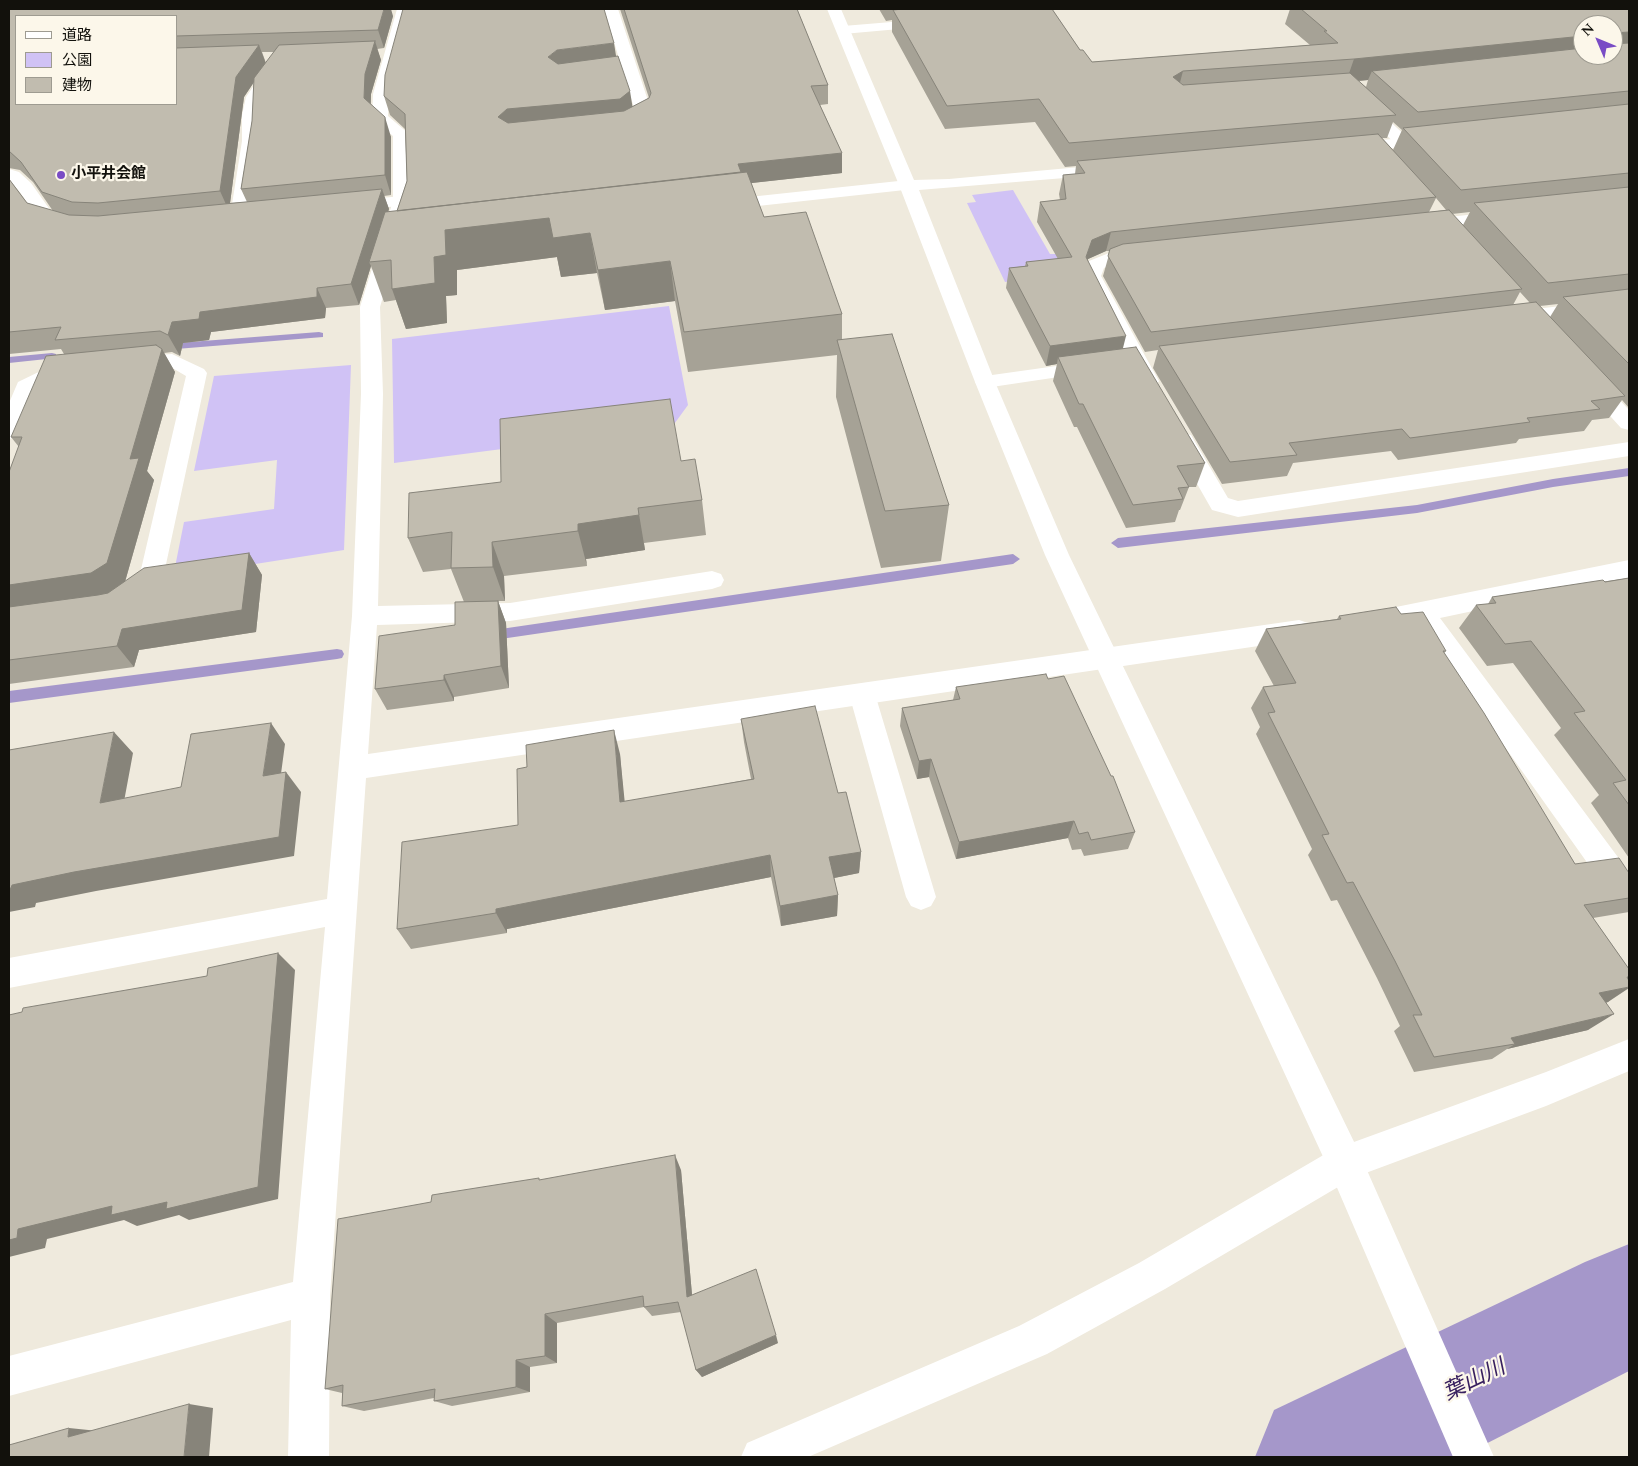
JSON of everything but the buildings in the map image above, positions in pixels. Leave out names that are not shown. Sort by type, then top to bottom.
[{"type":"street","points":[[608,126],[627,124],[644,113],[628,68],[611,9]]},
{"type":"street","points":[[385,10],[422,12]]},
{"type":"street","points":[[308,1457],[311,1296],[365,616],[372,394],[370,307],[399,244],[402,201],[401,134],[380,118],[381,94],[403,10]]},
{"type":"street","points":[[946,21],[838,19],[908,185],[984,382],[1057,555],[1345,1163],[1474,1457]]},
{"type":"street","points":[[609,70],[628,68]]},
{"type":"street","points":[[1354,95],[1404,143]]},
{"type":"street","points":[[1336,149],[1382,153],[1404,143],[1453,138]]},
{"type":"street","points":[[702,208],[908,185],[948,184],[1127,168]]},
{"type":"street","points":[[1406,226],[1522,214]]},
{"type":"street","points":[[1157,395],[1130,362],[1092,276],[1096,265],[1114,257],[1163,252]]},
{"type":"street","points":[[1489,320],[1629,304]]},
{"type":"street","points":[[9,432],[26,387],[58,370],[172,360],[197,373],[150,583],[115,606]]},
{"type":"street","points":[[984,382],[1130,362]]},
{"type":"street","points":[[1576,365],[1629,423]]},
{"type":"street","points":[[1171,420],[1220,504],[1238,510],[1629,449]]},
{"type":"street","points":[[1364,621],[1422,612],[1629,569]]},
{"type":"street","points":[[365,616],[510,612],[712,580]]},
{"type":"street","points":[[1422,612],[1629,896]]},
{"type":"street","points":[[352,768],[1326,626]]},
{"type":"street","points":[[9,972],[341,910]]},
{"type":"street","points":[[761,1457],[1033,1340],[1152,1276],[1345,1163],[1546,1089],[1629,1055]]},
{"type":"street","points":[[9,1376],[311,1296]]},
{"type":"lane","points":[[372,55],[391,54]]},
{"type":"lane","points":[[239,217],[250,142],[250,115],[253,97],[280,59],[262,59]]},
{"type":"lane","points":[[9,174],[13,175],[24,187],[47,218],[81,229]]},
{"type":"lane","points":[[335,208],[402,201]]},
{"type":"lane","points":[[219,219],[258,215]]},
{"type":"lane","points":[[862,694],[920,897]]},
{"type":"green space","points":[[1013,190],[1050,254],[1062,254],[1076,274],[1005,282],[967,203],[976,202],[972,195]]},
{"type":"green space","points":[[669,306],[688,405],[672,427],[394,463],[392,339]]},
{"type":"green space","points":[[351,365],[344,550],[173,577],[184,522],[274,509],[277,460],[194,471],[214,376]]},
{"type":"waterway","points":[[164,347],[319,335]]},
{"type":"waterway","points":[[9,360],[52,356]]},
{"type":"waterway","points":[[1118,543],[1417,509],[1553,483],[1629,472]]},
{"type":"waterway","points":[[487,636],[1013,559]]},
{"type":"waterway","points":[[9,697],[337,654]]},
{"type":"waterway","name":"葉山川","points":[[1321,1457],[1629,1306]]},
{"type":"place","name":"小平井会館","points":[[61,175]]}]
